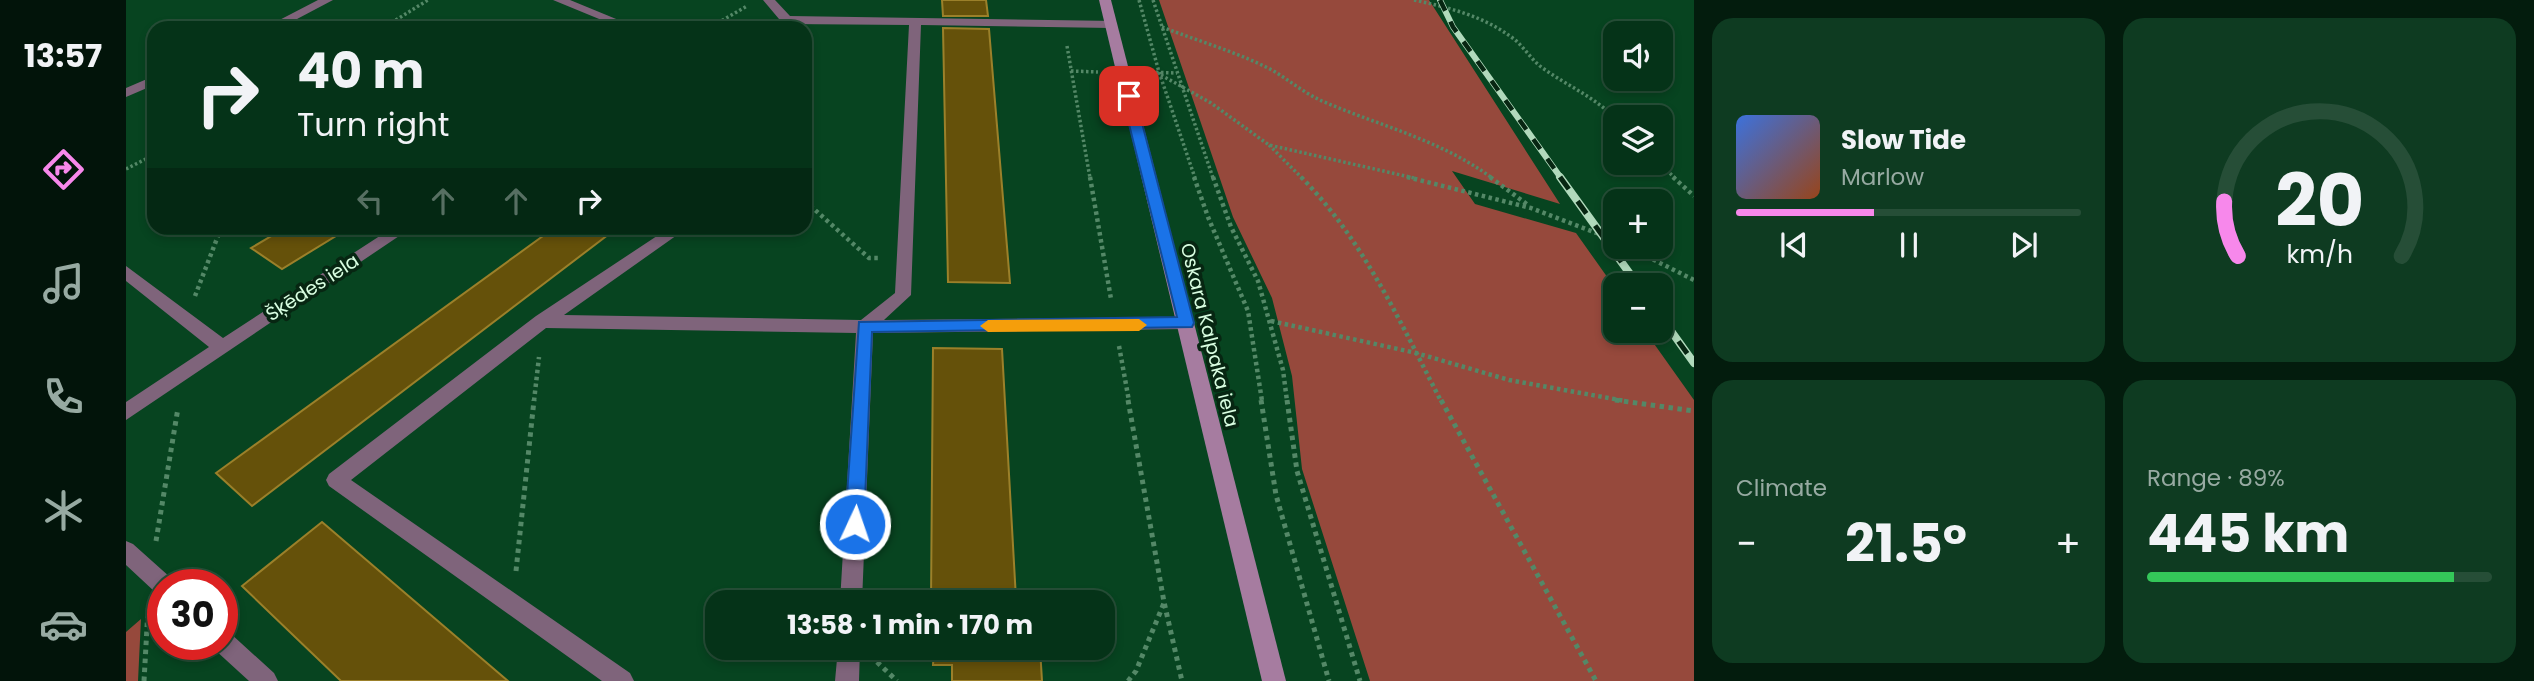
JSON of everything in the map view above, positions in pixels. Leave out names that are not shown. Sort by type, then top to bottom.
[{"type":"main road","name":"Oskara Kalpaka iela","points":[[1105,0],[1274,681]]},
{"type":"street","points":[[284,21],[327,0]]},
{"type":"street","points":[[559,0],[614,21]]},
{"type":"street","points":[[769,0],[787,20]]},
{"type":"street","points":[[852,590],[865,327],[903,295],[915,20]]},
{"type":"street","points":[[784,21],[1111,23]]},
{"type":"street","points":[[126,93],[147,83]]},
{"type":"street","name":"Šķēdes iela","points":[[126,412],[392,235]]},
{"type":"street","points":[[622,681],[336,480],[542,321],[669,235]]},
{"type":"street","points":[[126,272],[222,347]]},
{"type":"street","points":[[542,321],[865,327],[1186,323]]},
{"type":"street","points":[[126,551],[147,571]]},
{"type":"street","points":[[238,655],[266,681]]},
{"type":"street","points":[[847,681],[848,660]]},
{"type":"path","points":[[394,21],[428,0]]},
{"type":"path","points":[[721,21],[757,0]]},
{"type":"path","points":[[1139,0],[1160,74],[1208,217],[1248,311],[1276,495],[1329,681]]},
{"type":"path","points":[[1153,0],[1231,227],[1258,281],[1271,321],[1283,370],[1297,471],[1360,681]]},
{"type":"path","points":[[1414,0],[1467,11],[1488,21],[1516,40],[1542,68],[1603,105]]},
{"type":"path","points":[[1162,27],[1240,56],[1271,70],[1318,99],[1414,135],[1465,159],[1531,208]]},
{"type":"path","points":[[1071,71],[1105,72]]},
{"type":"path","points":[[1145,72],[1177,73]]},
{"type":"path","points":[[1160,74],[1181,84],[1269,145],[1326,205],[1379,281],[1596,681]]},
{"type":"path","points":[[1269,145],[1370,167],[1531,208],[1603,235]]},
{"type":"path","points":[[126,169],[147,158]]},
{"type":"path","points":[[1672,175],[1694,196]]},
{"type":"path","points":[[812,207],[869,258],[904,257]]},
{"type":"path","points":[[186,319],[218,235]]},
{"type":"path","points":[[1652,259],[1694,280]]},
{"type":"path","points":[[511,603],[520,547],[542,321]]},
{"type":"path","points":[[1271,321],[1416,353],[1509,380],[1639,404],[1694,411]]},
{"type":"path","points":[[157,569],[184,373]]},
{"type":"path","points":[[1128,681],[1136,671],[1164,602]]},
{"type":"path","points":[[144,681],[147,656]]},
{"type":"shaded area","points":[[1159,0],[1429,0],[1560,204],[1452,171],[1475,204],[1576,233],[1604,273],[1603,343],[1654,343],[1694,400],[1694,681],[1370,681],[1302,469],[1292,376],[1272,298],[1233,217]]},
{"type":"shaded area","points":[[141,619],[138,681],[126,681],[126,632]]},
{"type":"building","points":[[942,0],[986,0],[988,16],[943,16]]},
{"type":"building","points":[[943,28],[989,29],[1010,283],[948,282]]},
{"type":"building","points":[[273,235],[338,235],[282,269],[251,248]]},
{"type":"building","points":[[544,235],[608,235],[252,506],[216,473]]},
{"type":"building","points":[[933,348],[1002,349],[1015,590],[931,590]]},
{"type":"building","points":[[322,522],[508,681],[341,681],[242,586]]},
{"type":"building","points":[[933,660],[1041,660],[1042,681],[952,681],[952,665],[933,665]]},
{"type":"railway","points":[[1440,0],[1453,27],[1561,178]]},
{"type":"railway","points":[[1560,177],[1629,273]]},
{"type":"railway","points":[[1673,334],[1694,363]]},
{"type":"slow traffic","points":[[988,326],[1139,325]]},
{"type":"route","points":[[855,524],[865,327],[1116,326],[1186,323],[1129,96]]}]
